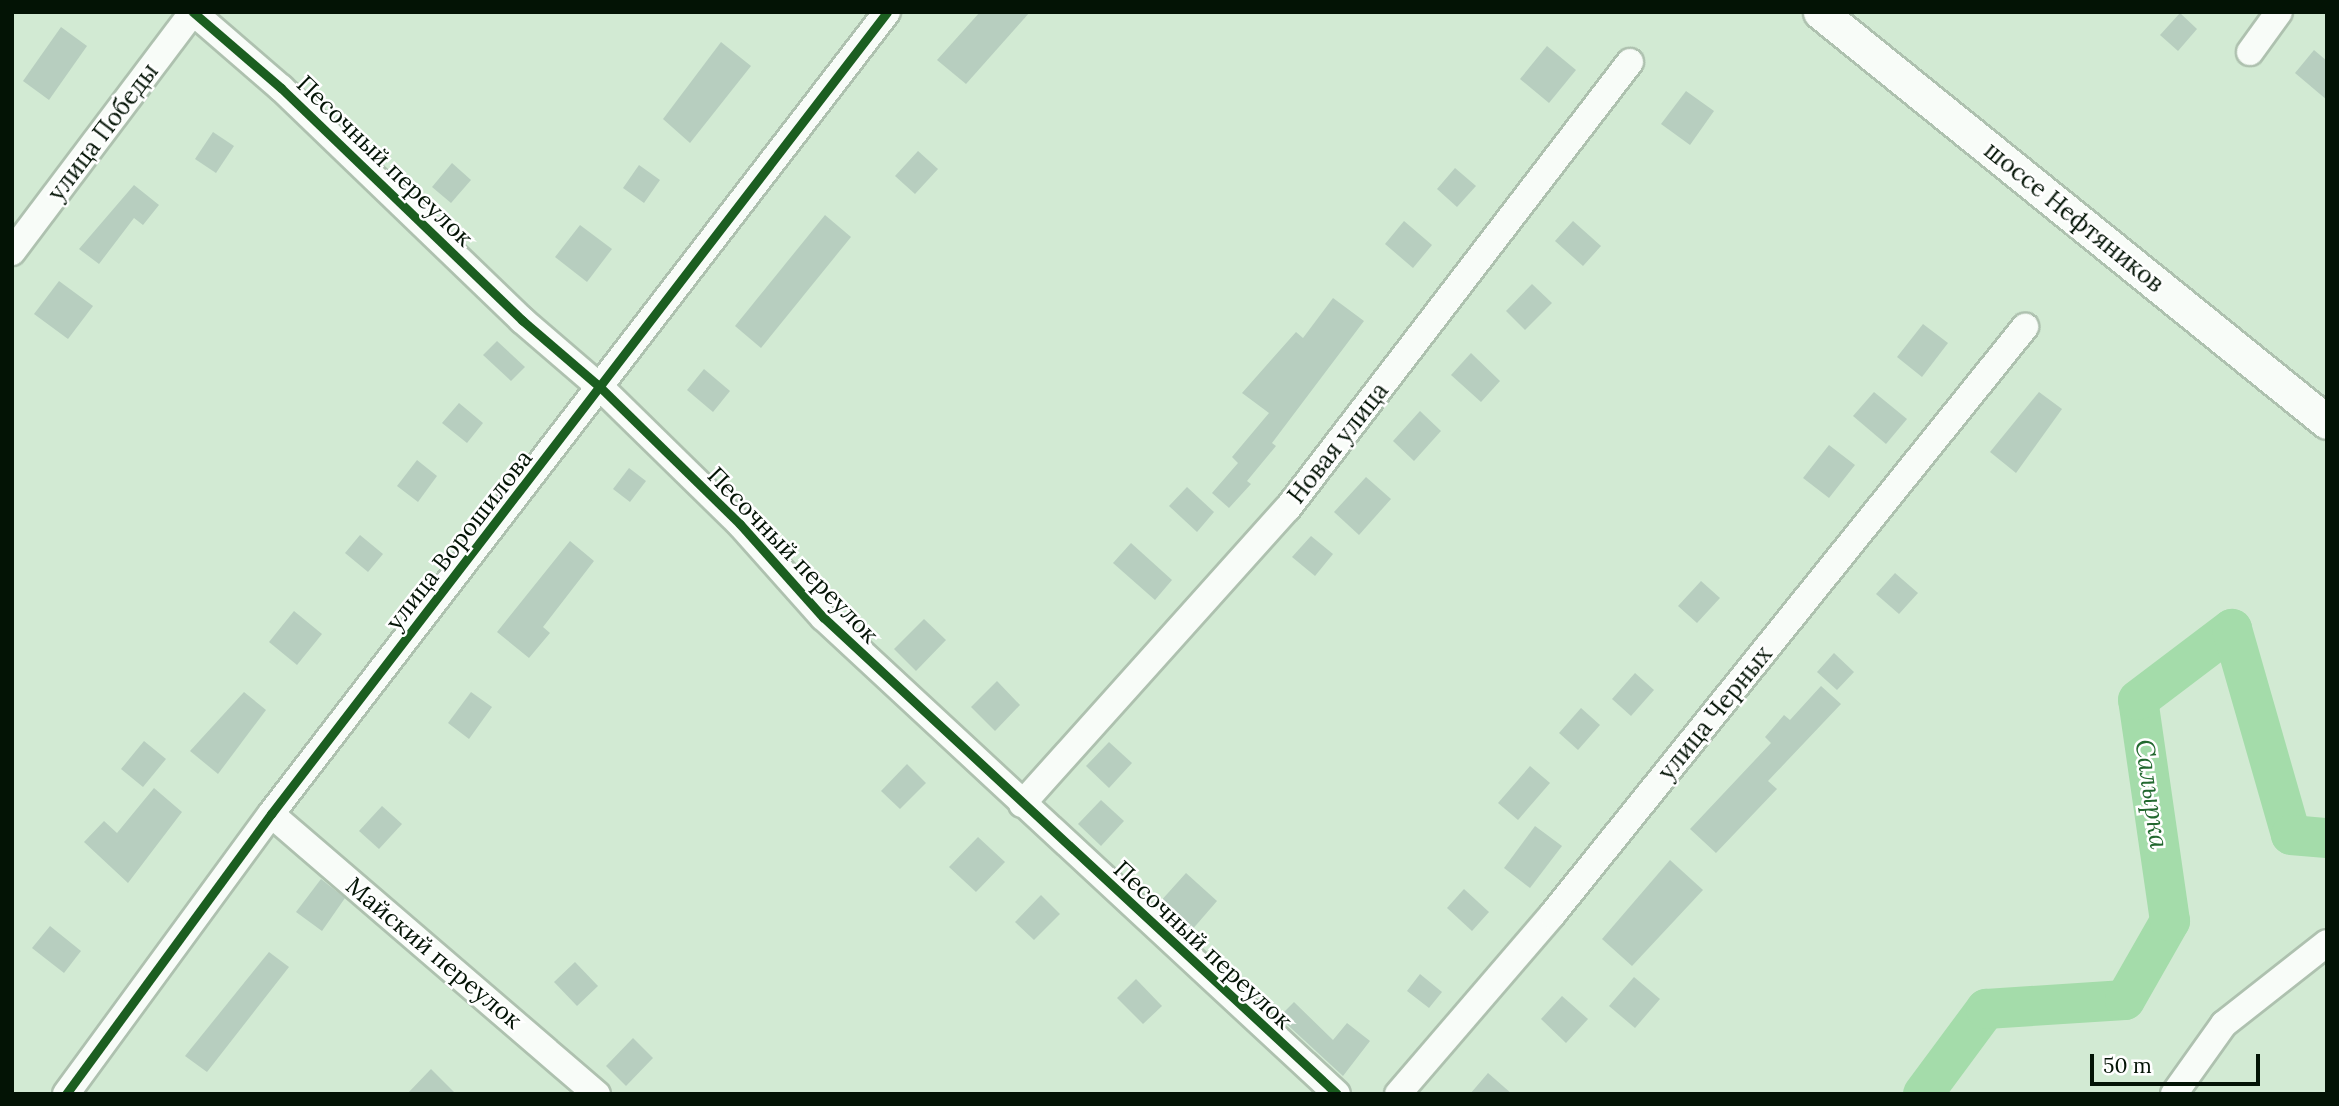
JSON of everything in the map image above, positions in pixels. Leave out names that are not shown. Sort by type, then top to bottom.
[{"type":"main road","name":"шоссе Нефтяников","points":[[1821,12],[2327,422]]},
{"type":"street","name":"Песочный переулок","points":[[193,12],[281,88],[522,320],[601,388],[740,524],[823,617],[1337,1094]]},
{"type":"street","name":"улица Победы","points":[[12,251],[193,12]]},
{"type":"street","name":"улица Ворошилова","points":[[66,1094],[271,814],[601,388],[887,12]]},
{"type":"street","points":[[2250,52],[2279,12]]},
{"type":"street","name":"Новая улица","points":[[1022,804],[1288,508],[1630,62]]},
{"type":"street","name":"улица Черных","points":[[1398,1094],[1561,904],[2025,327]]},
{"type":"street","name":"Майский переулок","points":[[271,814],[597,1094]]},
{"type":"street","points":[[2174,1094],[2224,1024],[2327,943]]},
{"type":"building","points":[[980,12],[1030,12],[966,84],[937,60]]},
{"type":"building","points":[[2180,13],[2197,29],[2178,51],[2160,35]]},
{"type":"building","points":[[61,27],[87,46],[49,100],[23,81]]},
{"type":"building","points":[[721,42],[751,66],[690,143],[663,119]]},
{"type":"building","points":[[1547,46],[1576,70],[1549,103],[1520,79]]},
{"type":"building","points":[[2314,50],[2327,61],[2327,100],[2295,73]]},
{"type":"building","points":[[1686,91],[1714,111],[1690,145],[1661,124]]},
{"type":"building","points":[[213,132],[234,146],[216,173],[195,159]]},
{"type":"building","points":[[918,151],[938,169],[915,194],[895,176]]},
{"type":"building","points":[[452,163],[471,180],[451,203],[432,187]]},
{"type":"building","points":[[639,165],[660,180],[644,203],[623,188]]},
{"type":"building","points":[[1455,168],[1476,186],[1457,207],[1437,189]]},
{"type":"building","points":[[134,185],[159,205],[143,225],[134,218],[99,264],[79,249]]},
{"type":"building","points":[[825,215],[851,237],[761,348],[735,326]]},
{"type":"building","points":[[1404,221],[1432,245],[1413,268],[1385,244]]},
{"type":"building","points":[[1573,221],[1601,246],[1583,266],[1555,241]]},
{"type":"building","points":[[580,225],[612,249],[587,282],[555,257]]},
{"type":"building","points":[[59,281],[93,306],[68,339],[34,314]]},
{"type":"building","points":[[1532,284],[1552,303],[1525,330],[1506,311]]},
{"type":"building","points":[[1333,298],[1364,321],[1272,443],[1276,446],[1247,481],[1251,484],[1229,508],[1212,493],[1238,463],[1232,457],[1269,413],[1242,393],[1296,332],[1303,338]]},
{"type":"building","points":[[1923,324],[1948,343],[1922,377],[1897,357]]},
{"type":"building","points":[[497,341],[525,367],[511,381],[483,355]]},
{"type":"building","points":[[1471,353],[1500,381],[1481,402],[1451,375]]},
{"type":"building","points":[[704,369],[730,391],[713,412],[687,390]]},
{"type":"building","points":[[1874,392],[1907,419],[1886,444],[1853,416]]},
{"type":"building","points":[[2039,392],[2062,409],[2016,473],[1990,452]]},
{"type":"building","points":[[459,403],[483,423],[467,443],[442,423]]},
{"type":"building","points":[[1420,411],[1441,431],[1414,461],[1393,441]]},
{"type":"building","points":[[1829,445],[1855,465],[1829,498],[1803,478]]},
{"type":"building","points":[[417,460],[437,476],[418,502],[397,486]]},
{"type":"building","points":[[629,468],[646,481],[630,502],[613,489]]},
{"type":"building","points":[[1366,477],[1391,499],[1359,535],[1334,512]]},
{"type":"building","points":[[1187,487],[1214,512],[1197,532],[1169,506]]},
{"type":"building","points":[[360,535],[383,554],[368,572],[345,553]]},
{"type":"building","points":[[1311,536],[1333,554],[1315,576],[1292,557]]},
{"type":"building","points":[[570,541],[594,561],[543,627],[550,633],[529,658],[497,632]]},
{"type":"building","points":[[1131,543],[1172,580],[1155,600],[1113,563]]},
{"type":"building","points":[[1895,573],[1918,593],[1899,614],[1876,594]]},
{"type":"building","points":[[1701,581],[1720,598],[1697,623],[1678,606]]},
{"type":"building","points":[[294,611],[322,634],[297,665],[269,642]]},
{"type":"building","points":[[924,619],[946,640],[916,671],[894,649]]},
{"type":"building","points":[[1834,653],[1854,672],[1837,690],[1817,672]]},
{"type":"building","points":[[1635,673],[1654,690],[1631,716],[1612,699]]},
{"type":"building","points":[[997,681],[1020,705],[995,731],[971,707]]},
{"type":"building","points":[[1821,686],[1841,704],[1768,781],[1777,789],[1716,853],[1690,829],[1771,743],[1765,737],[1784,715],[1790,720]]},
{"type":"building","points":[[244,692],[266,710],[218,774],[190,751]]},
{"type":"building","points":[[471,692],[492,707],[469,739],[448,723]]},
{"type":"building","points":[[1581,708],[1600,725],[1578,750],[1559,733]]},
{"type":"building","points":[[144,741],[166,759],[143,787],[121,769]]},
{"type":"building","points":[[1109,742],[1132,763],[1109,788],[1086,766]]},
{"type":"building","points":[[907,764],[926,783],[900,809],[881,791]]},
{"type":"building","points":[[1530,766],[1550,783],[1518,820],[1498,803]]},
{"type":"building","points":[[154,788],[182,812],[128,883],[84,842],[104,821],[117,833]]},
{"type":"building","points":[[1101,800],[1124,821],[1101,846],[1078,824]]},
{"type":"building","points":[[382,806],[402,824],[379,849],[359,831]]},
{"type":"building","points":[[1535,826],[1562,846],[1530,888],[1504,868]]},
{"type":"building","points":[[978,837],[1005,862],[976,892],[949,867]]},
{"type":"building","points":[[1670,860],[1703,890],[1632,966],[1602,939]]},
{"type":"building","points":[[1186,873],[1217,901],[1191,931],[1159,903]]},
{"type":"building","points":[[321,879],[345,898],[322,931],[296,912]]},
{"type":"building","points":[[1464,889],[1489,912],[1472,931],[1447,908]]},
{"type":"building","points":[[1041,895],[1060,914],[1034,940],[1015,922]]},
{"type":"building","points":[[50,926],[81,951],[64,973],[32,948]]},
{"type":"building","points":[[269,952],[289,967],[207,1072],[185,1056]]},
{"type":"building","points":[[575,962],[598,986],[577,1006],[554,982]]},
{"type":"building","points":[[1420,974],[1442,992],[1429,1008],[1407,991]]},
{"type":"building","points":[[1634,977],[1660,999],[1635,1028],[1609,1006]]},
{"type":"building","points":[[1136,979],[1162,1006],[1143,1024],[1117,998]]},
{"type":"building","points":[[1562,996],[1588,1019],[1566,1043],[1541,1019]]},
{"type":"building","points":[[1294,1002],[1333,1040],[1347,1023],[1370,1041],[1343,1076],[1279,1017]]},
{"type":"building","points":[[633,1038],[653,1058],[626,1086],[606,1066]]},
{"type":"building","points":[[431,1069],[456,1094],[407,1094]]},
{"type":"building","points":[[1488,1073],[1512,1094],[1470,1094]]},
{"type":"waterway","name":"Салырка","points":[[1923,1094],[1986,1009],[2125,1000],[2170,921],[2138,700],[2232,629],[2291,835],[2327,838]]},
{"type":"cycle path","points":[[193,12],[281,88],[522,320],[601,388],[740,524],[823,617],[1337,1094]]},
{"type":"cycle path","points":[[66,1094],[271,814],[887,12]]}]
